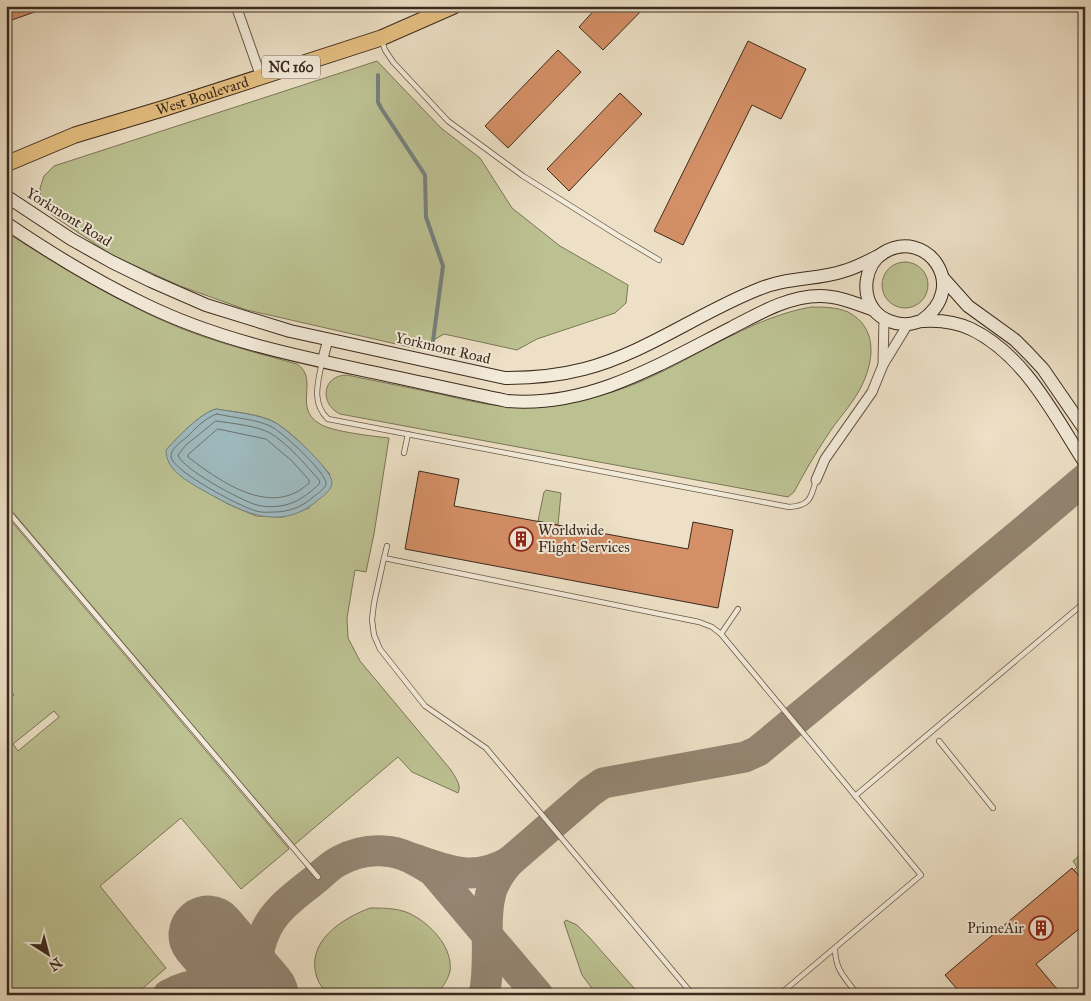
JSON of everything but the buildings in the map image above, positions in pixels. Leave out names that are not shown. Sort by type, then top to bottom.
[{"type":"main road","name":"West Boulevard","points":[[6,164],[76,135],[380,38],[454,6]]},
{"type":"street","points":[[236,6],[261,77]]},
{"type":"street","name":"Yorkmont Road","points":[[6,196],[71,239],[112,262],[206,305],[290,331],[505,378],[540,378],[584,369],[613,360],[760,288],[790,280],[844,272],[894,248],[907,246],[920,249],[931,256],[939,266],[943,278],[968,306],[1015,340],[1030,354],[1043,369],[1085,430]]},
{"type":"street","points":[[6,223],[68,264],[144,304],[243,342],[286,354],[507,401],[541,402],[577,396],[619,382],[754,316],[792,301],[818,296],[838,298],[879,314],[896,323],[939,321],[963,326],[982,335],[1001,348],[1020,368],[1035,387],[1085,463]]},
{"type":"street","points":[[882,254],[873,263],[868,274],[866,286],[868,299],[879,314],[883,364]]},
{"type":"street","points":[[816,480],[825,459],[872,392],[883,364],[914,323],[931,314],[939,304],[944,291],[943,278]]},
{"type":"street","points":[[322,362],[328,339]]},
{"type":"lane","points":[[380,38],[393,62],[448,121],[522,176],[659,260]]},
{"type":"lane","points":[[322,362],[317,388],[317,402],[328,419],[790,507],[799,506],[811,498],[816,480]]},
{"type":"lane","points":[[404,453],[408,434]]},
{"type":"lane","points":[[6,509],[318,877]]},
{"type":"lane","points":[[387,546],[372,620],[374,635],[380,649],[425,706],[486,748],[693,995]]},
{"type":"lane","points":[[384,558],[699,622],[712,627],[721,634],[921,875],[779,995]]},
{"type":"lane","points":[[855,796],[1085,602]]},
{"type":"lane","points":[[721,634],[738,609]]},
{"type":"lane","points":[[939,741],[993,808]]},
{"type":"lane","points":[[835,948],[838,970],[858,995]]},
{"type":"green space","points":[[377,61],[441,128],[480,158],[512,208],[560,246],[628,285],[626,303],[615,313],[537,339],[517,350],[444,334],[418,349],[247,310],[180,286],[110,254],[52,215],[41,202],[40,188],[44,176],[54,166]]},
{"type":"green space","points":[[6,232],[91,284],[157,318],[209,338],[297,364],[303,370],[306,377],[306,402],[308,410],[312,417],[320,424],[343,431],[389,438],[366,572],[355,570],[347,618],[348,638],[360,661],[451,770],[459,784],[458,793],[412,772],[398,757],[294,845],[6,504]],"holes":[[[216,409],[255,415],[276,423],[298,440],[330,474],[309,508],[283,517],[256,516],[228,504],[193,484],[166,450],[189,426]]]},
{"type":"green space","points":[[910,262],[914,263],[924,272],[927,276],[927,294],[918,304],[910,308],[900,308],[892,304],[883,294],[882,280],[886,272],[896,263]]},
{"type":"green space","points":[[811,307],[839,309],[848,312],[858,319],[865,327],[869,337],[871,357],[865,379],[856,395],[831,430],[794,492],[788,497],[340,414],[333,409],[326,397],[328,385],[332,380],[339,376],[347,375],[494,405],[548,405],[585,399],[638,383],[770,318]]},
{"type":"green space","points":[[546,490],[561,493],[558,525],[538,521]]},
{"type":"green space","points":[[6,515],[289,849],[241,889],[181,818],[100,886],[166,968],[135,995],[6,995],[6,701],[14,695],[6,687]],"holes":[[[54,711],[59,717],[18,751],[13,744]]]},
{"type":"green space","points":[[1085,851],[1085,883],[1074,870],[1077,867],[1073,861]]},
{"type":"green space","points":[[370,908],[394,909],[411,914],[435,933],[445,947],[450,963],[448,978],[436,995],[328,995],[323,989],[317,978],[315,965],[316,953],[321,943],[337,925]]},
{"type":"green space","points":[[566,920],[577,925],[589,937],[640,995],[597,995],[582,975],[564,922]]},
{"type":"water","points":[[216,409],[262,417],[282,427],[299,441],[325,469],[332,483],[328,491],[303,510],[288,516],[273,517],[258,515],[228,504],[182,477],[169,463],[166,450],[196,421]]},
{"type":"waterway","points":[[378,75],[378,102],[425,175],[426,217],[443,266],[433,341]]},
{"type":"taxiway","points":[[414,859],[450,870],[473,873],[484,872],[509,862],[603,783],[745,757],[758,751],[1085,479]]},
{"type":"taxiway","points":[[265,995],[258,971],[258,956],[269,924],[279,910],[335,863],[355,854],[378,851],[404,855],[433,871],[538,995]]},
{"type":"taxiway","points":[[484,995],[487,968],[489,901],[495,882],[509,862]]},
{"type":"taxiway","points":[[168,995],[187,987],[206,984],[226,987],[245,995]]},
{"type":"runway","points":[[208,935],[259,995]]},
{"type":"place","name":"Worldwide Flight Services","points":[[521,539]]},
{"type":"place","name":"PrimeAir","points":[[1041,928]]}]
